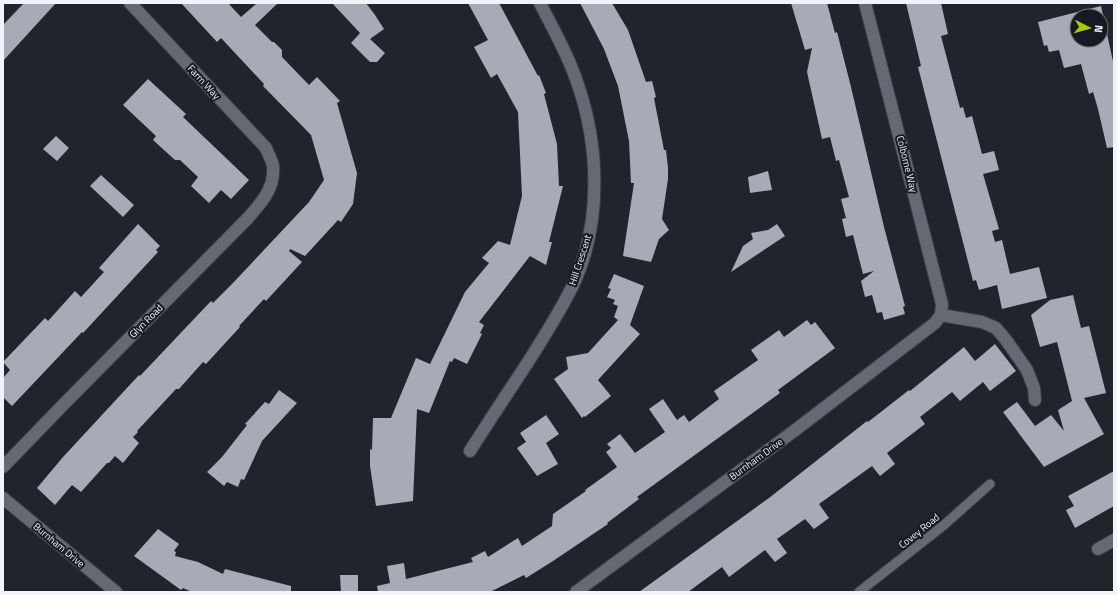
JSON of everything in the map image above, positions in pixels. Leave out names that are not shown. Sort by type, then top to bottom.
[{"type":"street","name":"Farm Way","points":[[130,3],[266,148],[273,165]]},
{"type":"street","name":"Hill Crescent","points":[[470,451],[558,315],[575,279],[588,242],[593,202],[593,162],[588,120],[577,82],[560,42],[540,3]]},
{"type":"street","name":"Colborne Way","points":[[866,3],[942,304],[938,319]]},
{"type":"street","name":"Glyn Road","points":[[3,467],[61,406],[248,218],[264,199],[271,187],[273,165]]},
{"type":"street","points":[[938,319],[982,322],[996,328],[1027,370],[1034,388],[1036,400]]},
{"type":"street","name":"Burnham Drive","points":[[576,592],[794,431],[938,319]]},
{"type":"street","name":"Burnham Drive","points":[[3,498],[116,592]]},
{"type":"street","points":[[1098,549],[1114,540]]},
{"type":"lane","name":"Covey Road","points":[[859,592],[944,525],[990,484]]},
{"type":"building","points":[[24,3],[56,3],[3,61],[3,25]]},
{"type":"building","points":[[181,3],[228,3],[241,17],[257,3],[278,3],[255,25],[282,50],[282,57],[309,85],[317,77],[340,101],[337,103],[357,173],[353,204],[341,222],[338,220],[305,256],[290,249],[289,251],[302,262],[266,301],[264,299],[206,364],[203,362],[179,389],[176,389],[137,431],[138,432],[133,437],[139,443],[123,463],[115,456],[81,492],[72,485],[55,505],[37,488],[63,457],[139,375],[140,376],[211,301],[213,303],[232,284],[309,202],[324,180],[311,135],[263,86],[264,84],[221,38],[217,42]]},
{"type":"building","points":[[332,3],[366,3],[384,29],[370,39],[385,53],[377,62],[370,62],[351,43],[360,33]]},
{"type":"building","points":[[468,3],[499,3],[538,76],[539,75],[546,93],[544,94],[557,144],[559,186],[563,186],[549,242],[552,242],[546,265],[530,256],[479,322],[484,325],[480,333],[482,334],[467,364],[454,358],[452,362],[450,361],[429,413],[417,409],[413,501],[376,506],[370,466],[373,418],[391,418],[416,358],[430,364],[465,292],[489,263],[482,258],[498,241],[510,245],[522,196],[518,112],[497,74],[491,78],[474,47],[488,40]]},
{"type":"building","points":[[580,3],[612,3],[628,30],[646,82],[652,81],[664,150],[666,150],[668,179],[662,219],[669,230],[659,239],[651,262],[623,256],[634,183],[631,183],[629,141],[618,86],[604,49]]},
{"type":"building","points":[[791,3],[827,3],[835,33],[837,32],[851,87],[884,227],[905,306],[903,307],[905,314],[884,320],[882,312],[877,313],[872,295],[865,297],[861,281],[874,271],[863,274],[853,235],[846,237],[842,219],[846,218],[841,199],[849,197],[839,160],[836,161],[830,137],[822,139],[807,72],[812,48],[805,50]]},
{"type":"building","points":[[906,3],[941,3],[948,34],[941,36],[960,108],[963,107],[966,118],[972,116],[982,154],[994,151],[999,170],[983,174],[999,229],[992,231],[995,242],[1002,240],[1010,274],[1039,267],[1047,298],[1002,309],[997,285],[979,290],[976,280],[973,281],[918,67],[921,66]]},
{"type":"building","points":[[1069,14],[1069,48],[1109,48],[1109,43],[1114,66],[1114,147],[1107,148],[1093,92],[1089,94],[1081,64],[1064,68],[1059,50],[1049,52],[1047,45],[1044,46],[1038,22]]},
{"type":"building","points":[[148,79],[186,114],[183,117],[249,180],[231,199],[221,190],[209,203],[191,186],[198,177],[180,160],[175,160],[153,140],[156,136],[123,105]]},
{"type":"building","points":[[56,136],[69,148],[57,161],[43,149]]},
{"type":"building","points":[[768,171],[772,190],[750,193],[748,177]]},
{"type":"building","points":[[101,175],[134,205],[123,217],[90,186]]},
{"type":"building","points":[[138,224],[160,246],[156,250],[158,252],[83,333],[82,332],[12,406],[3,397],[3,378],[10,370],[3,362],[45,318],[48,321],[75,291],[81,297],[104,272],[99,268]]},
{"type":"building","points":[[777,224],[785,236],[731,272],[743,246],[753,239],[751,233],[768,230]]},
{"type":"building","points":[[614,274],[644,286],[630,325],[640,334],[598,380],[611,396],[582,418],[554,379],[568,369],[566,357],[588,353],[618,320],[614,317],[618,306],[613,304],[615,300],[607,297],[611,289],[608,288]]},
{"type":"building","points":[[1073,295],[1081,328],[1089,326],[1106,393],[1084,398],[1104,434],[1044,467],[1003,412],[1017,402],[1035,426],[1051,415],[1064,431],[1058,410],[1072,401],[1057,342],[1040,347],[1031,315],[1050,300]]},
{"type":"building","points":[[807,320],[811,325],[815,322],[835,348],[778,390],[780,393],[637,497],[639,499],[607,523],[608,524],[553,561],[526,578],[524,575],[490,592],[378,592],[377,586],[390,583],[387,566],[404,563],[406,579],[473,562],[471,558],[485,551],[488,557],[518,538],[522,546],[552,526],[553,514],[617,467],[606,452],[611,448],[607,444],[620,434],[635,453],[665,432],[649,409],[663,399],[677,420],[684,415],[689,422],[719,399],[714,391],[758,360],[751,350],[779,330],[784,337]]},
{"type":"building","points":[[995,344],[1016,371],[990,391],[983,382],[960,401],[952,392],[920,417],[925,424],[887,453],[895,464],[880,476],[872,466],[819,504],[829,518],[814,529],[805,519],[777,539],[787,553],[775,562],[765,550],[729,577],[722,567],[688,592],[639,592],[769,498],[867,421],[868,422],[909,390],[910,391],[964,347],[975,361]]},
{"type":"building","points":[[279,390],[297,403],[262,441],[244,480],[241,479],[238,487],[227,482],[224,486],[207,472],[222,457],[247,425],[245,424],[265,402],[269,404]]},
{"type":"building","points":[[546,415],[559,434],[546,443],[558,464],[537,476],[517,448],[526,442],[520,433]]},
{"type":"building","points":[[1114,471],[1114,506],[1075,528],[1066,510],[1074,506],[1068,496]]},
{"type":"building","points":[[158,529],[179,544],[174,551],[176,552],[175,556],[198,562],[223,574],[225,569],[291,586],[291,592],[192,592],[183,588],[181,590],[134,556]]},
{"type":"building","points":[[340,575],[358,575],[358,592],[341,592]]}]
